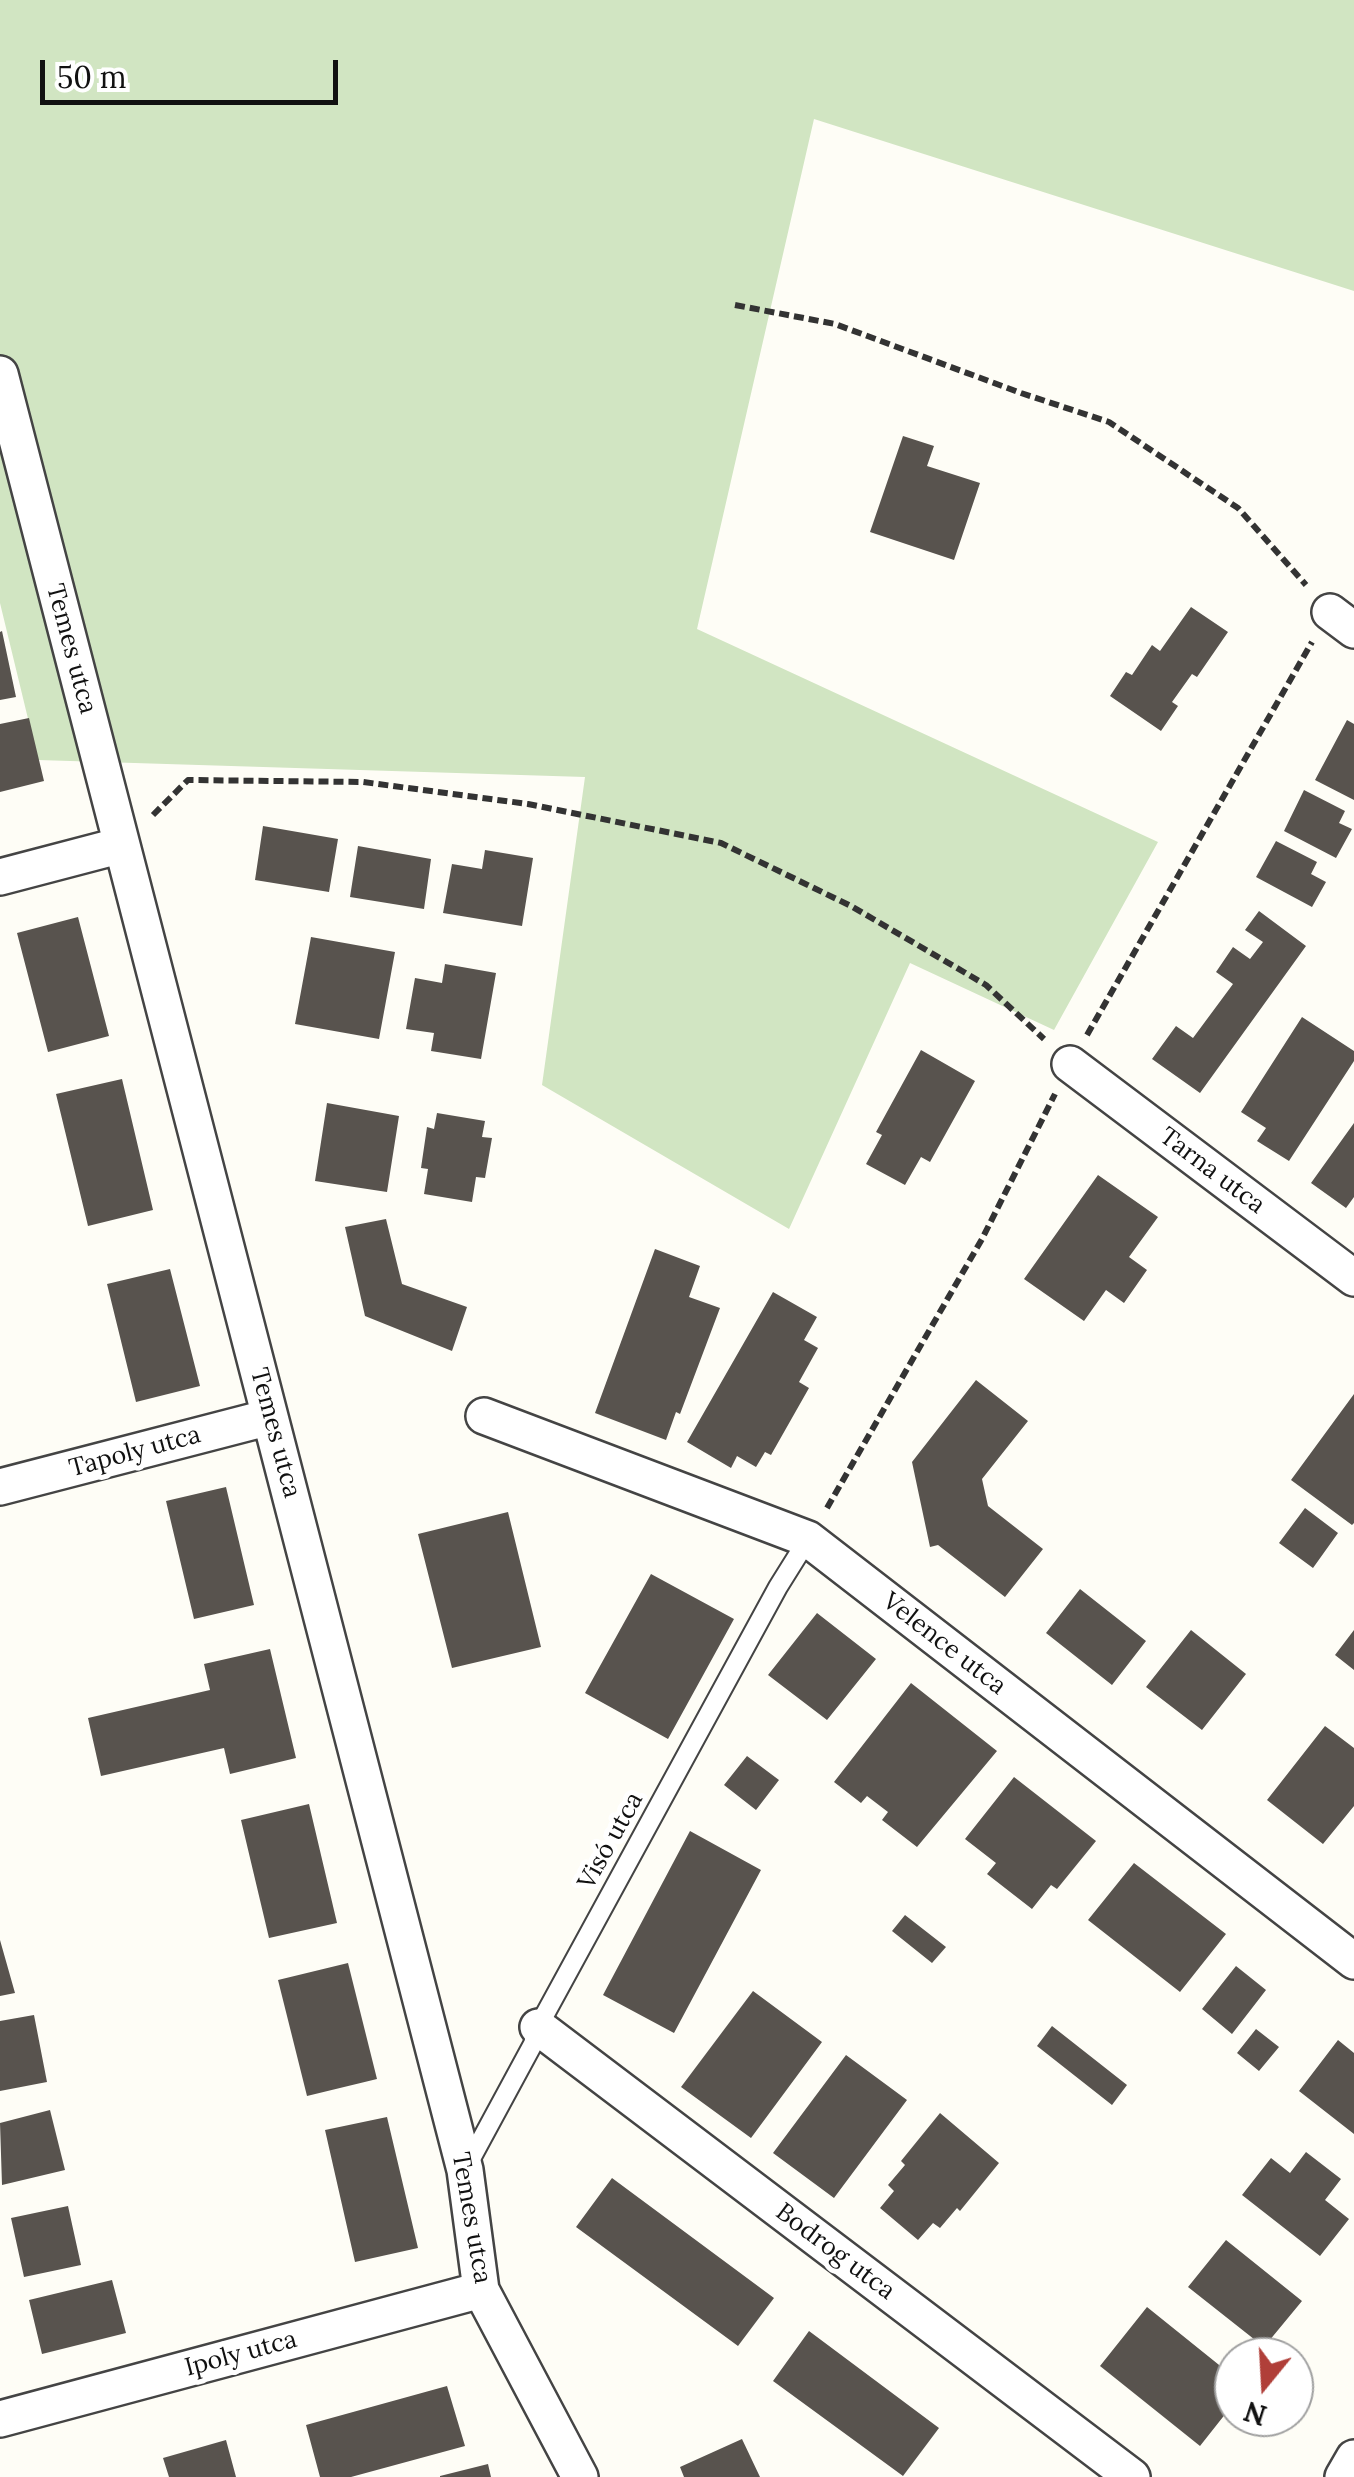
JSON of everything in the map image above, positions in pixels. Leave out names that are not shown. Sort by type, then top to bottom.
[{"type":"street","name":"Temes utca","points":[[0,374],[465,2170],[481,2290],[580,2477]]},
{"type":"street","points":[[0,877],[122,845]]},
{"type":"street","name":"Tarna utca","points":[[1070,1064],[1354,1278]]},
{"type":"street","name":"Velence utca","points":[[484,1416],[808,1539],[1354,1961]]},
{"type":"street","name":"Tapoly utca","points":[[0,1487],[270,1417]]},
{"type":"street","name":"Bodrog utca","points":[[538,2027],[1132,2477]]},
{"type":"street","name":"Ipoly utca","points":[[0,2418],[481,2290]]},
{"type":"street","points":[[1343,2477],[1354,2458]]},
{"type":"lane","name":"Visó utca","points":[[465,2170],[533,2044],[538,2027],[778,1587],[808,1539]]},
{"type":"path","points":[[735,305],[834,324],[1021,394],[1109,422],[1238,508],[1342,621]]},
{"type":"path","points":[[122,845],[188,780],[363,782],[528,804],[721,843],[850,906],[986,985],[1070,1064]]},
{"type":"green space","points":[[0,0],[1354,0],[1354,291],[814,119],[697,629],[1158,842],[1054,1030],[910,963],[789,1229],[542,1085],[585,777],[38,760],[0,603]]},
{"type":"building","points":[[903,436],[934,446],[927,466],[980,483],[954,560],[870,532]]},
{"type":"building","points":[[1191,607],[1228,632],[1197,677],[1192,674],[1172,702],[1178,706],[1161,731],[1110,696],[1126,672],[1132,675],[1152,645],[1160,651]]},
{"type":"building","points":[[0,632],[16,697],[0,700]]},
{"type":"building","points":[[29,718],[44,781],[0,792],[0,724]]},
{"type":"building","points":[[1347,720],[1354,724],[1354,800],[1315,780]]},
{"type":"building","points":[[1304,790],[1345,811],[1339,823],[1352,829],[1336,858],[1284,831]]},
{"type":"building","points":[[263,826],[338,839],[329,892],[255,880]]},
{"type":"building","points":[[1276,841],[1317,862],[1311,874],[1326,882],[1312,907],[1256,877]]},
{"type":"building","points":[[358,846],[431,859],[424,909],[350,897]]},
{"type":"building","points":[[485,850],[533,858],[522,926],[443,913],[452,864],[482,869]]},
{"type":"building","points":[[1259,911],[1306,946],[1200,1093],[1152,1059],[1176,1026],[1193,1038],[1233,984],[1216,972],[1233,947],[1250,959],[1263,942],[1245,930]]},
{"type":"building","points":[[78,917],[109,1036],[48,1052],[17,933]]},
{"type":"building","points":[[311,937],[395,952],[379,1039],[295,1024]]},
{"type":"building","points":[[445,964],[496,973],[481,1059],[431,1051],[434,1033],[406,1029],[415,978],[442,983]]},
{"type":"building","points":[[1302,1017],[1354,1051],[1354,1061],[1289,1161],[1257,1141],[1266,1128],[1241,1112]]},
{"type":"building","points":[[921,1050],[975,1081],[930,1162],[921,1157],[905,1185],[866,1164],[882,1135],[876,1132]]},
{"type":"building","points":[[122,1079],[153,1210],[88,1226],[56,1094]]},
{"type":"building","points":[[327,1103],[399,1116],[387,1192],[315,1181]]},
{"type":"building","points":[[437,1113],[485,1121],[482,1137],[492,1138],[485,1178],[476,1177],[472,1202],[424,1194],[428,1169],[421,1168],[427,1127],[434,1129]]},
{"type":"building","points":[[1354,1123],[1354,1197],[1346,1208],[1311,1183]]},
{"type":"building","points":[[1098,1175],[1158,1217],[1129,1257],[1147,1270],[1124,1303],[1106,1290],[1084,1321],[1024,1279]]},
{"type":"building","points":[[386,1219],[402,1284],[467,1307],[452,1351],[365,1316],[345,1227]]},
{"type":"building","points":[[655,1249],[700,1266],[689,1297],[720,1308],[680,1414],[676,1412],[666,1440],[595,1413]]},
{"type":"building","points":[[170,1269],[200,1386],[136,1402],[107,1284]]},
{"type":"building","points":[[773,1292],[817,1317],[804,1340],[818,1348],[799,1382],[809,1388],[771,1455],[765,1452],[756,1467],[737,1456],[731,1468],[687,1442]]},
{"type":"building","points":[[976,1380],[1028,1421],[982,1479],[988,1506],[1043,1549],[1005,1597],[938,1545],[930,1547],[912,1462]]},
{"type":"building","points":[[1354,1394],[1354,1523],[1352,1525],[1291,1480]]},
{"type":"building","points":[[226,1487],[254,1605],[194,1619],[166,1501]]},
{"type":"building","points":[[1305,1508],[1338,1533],[1313,1568],[1279,1543]]},
{"type":"building","points":[[508,1512],[541,1647],[452,1668],[418,1534]]},
{"type":"building","points":[[651,1574],[734,1619],[668,1739],[585,1693]]},
{"type":"building","points":[[1080,1589],[1146,1641],[1112,1685],[1046,1633]]},
{"type":"building","points":[[817,1613],[876,1659],[827,1720],[768,1675]]},
{"type":"building","points":[[1191,1630],[1246,1674],[1202,1730],[1146,1687]]},
{"type":"building","points":[[1354,1630],[1354,1670],[1335,1655]]},
{"type":"building","points":[[270,1649],[296,1758],[230,1774],[224,1748],[101,1776],[88,1718],[210,1690],[204,1664]]},
{"type":"building","points":[[911,1683],[997,1751],[917,1847],[882,1820],[888,1812],[867,1796],[861,1803],[834,1782]]},
{"type":"building","points":[[1325,1726],[1354,1748],[1354,1806],[1323,1844],[1267,1800]]},
{"type":"building","points":[[747,1756],[779,1780],[756,1810],[724,1785]]},
{"type":"building","points":[[1014,1777],[1096,1841],[1057,1889],[1051,1885],[1032,1909],[987,1874],[996,1863],[965,1839]]},
{"type":"building","points":[[309,1804],[337,1923],[269,1938],[241,1820]]},
{"type":"building","points":[[690,1831],[761,1870],[674,2033],[603,1995]]},
{"type":"building","points":[[1134,1863],[1226,1934],[1180,1992],[1088,1920]]},
{"type":"building","points":[[905,1915],[946,1947],[932,1963],[892,1931]]},
{"type":"building","points":[[0,1940],[15,1993],[0,1996]]},
{"type":"building","points":[[348,1963],[377,2079],[307,2096],[278,1980]]},
{"type":"building","points":[[1236,1966],[1266,1990],[1232,2034],[1202,2009]]},
{"type":"building","points":[[753,1991],[822,2042],[751,2138],[681,2087]]},
{"type":"building","points":[[34,2015],[47,2082],[0,2091],[0,2021]]},
{"type":"building","points":[[1052,2026],[1127,2085],[1112,2105],[1037,2046]]},
{"type":"building","points":[[1256,2029],[1279,2047],[1259,2071],[1237,2053]]},
{"type":"building","points":[[1338,2040],[1354,2053],[1354,2134],[1299,2091]]},
{"type":"building","points":[[846,2055],[907,2100],[834,2198],[773,2153]]},
{"type":"building","points":[[50,2110],[65,2170],[2,2185],[0,2123]]},
{"type":"building","points":[[940,2113],[999,2163],[960,2211],[957,2208],[940,2228],[933,2223],[918,2240],[880,2208],[894,2191],[888,2185],[905,2165],[901,2161]]},
{"type":"building","points":[[387,2117],[418,2248],[355,2262],[325,2130]]},
{"type":"building","points":[[1306,2152],[1341,2179],[1325,2200],[1349,2219],[1320,2256],[1242,2195],[1271,2158],[1290,2173]]},
{"type":"building","points":[[612,2178],[774,2298],[738,2346],[576,2227]]},
{"type":"building","points":[[68,2206],[81,2265],[24,2277],[11,2218]]},
{"type":"building","points":[[1226,2240],[1302,2301],[1272,2337],[1251,2337],[1188,2287]]},
{"type":"building","points":[[112,2280],[126,2333],[42,2354],[29,2300]]},
{"type":"building","points":[[1147,2307],[1214,2361],[1214,2428],[1200,2446],[1100,2366]]},
{"type":"building","points":[[809,2331],[939,2428],[903,2476],[773,2381]]},
{"type":"building","points":[[447,2386],[465,2446],[351,2477],[320,2477],[306,2425]]},
{"type":"building","points":[[742,2439],[760,2477],[684,2477],[680,2467]]},
{"type":"building","points":[[226,2440],[236,2477],[169,2477],[163,2458]]},
{"type":"building","points":[[488,2464],[491,2477],[440,2477],[440,2476]]}]
